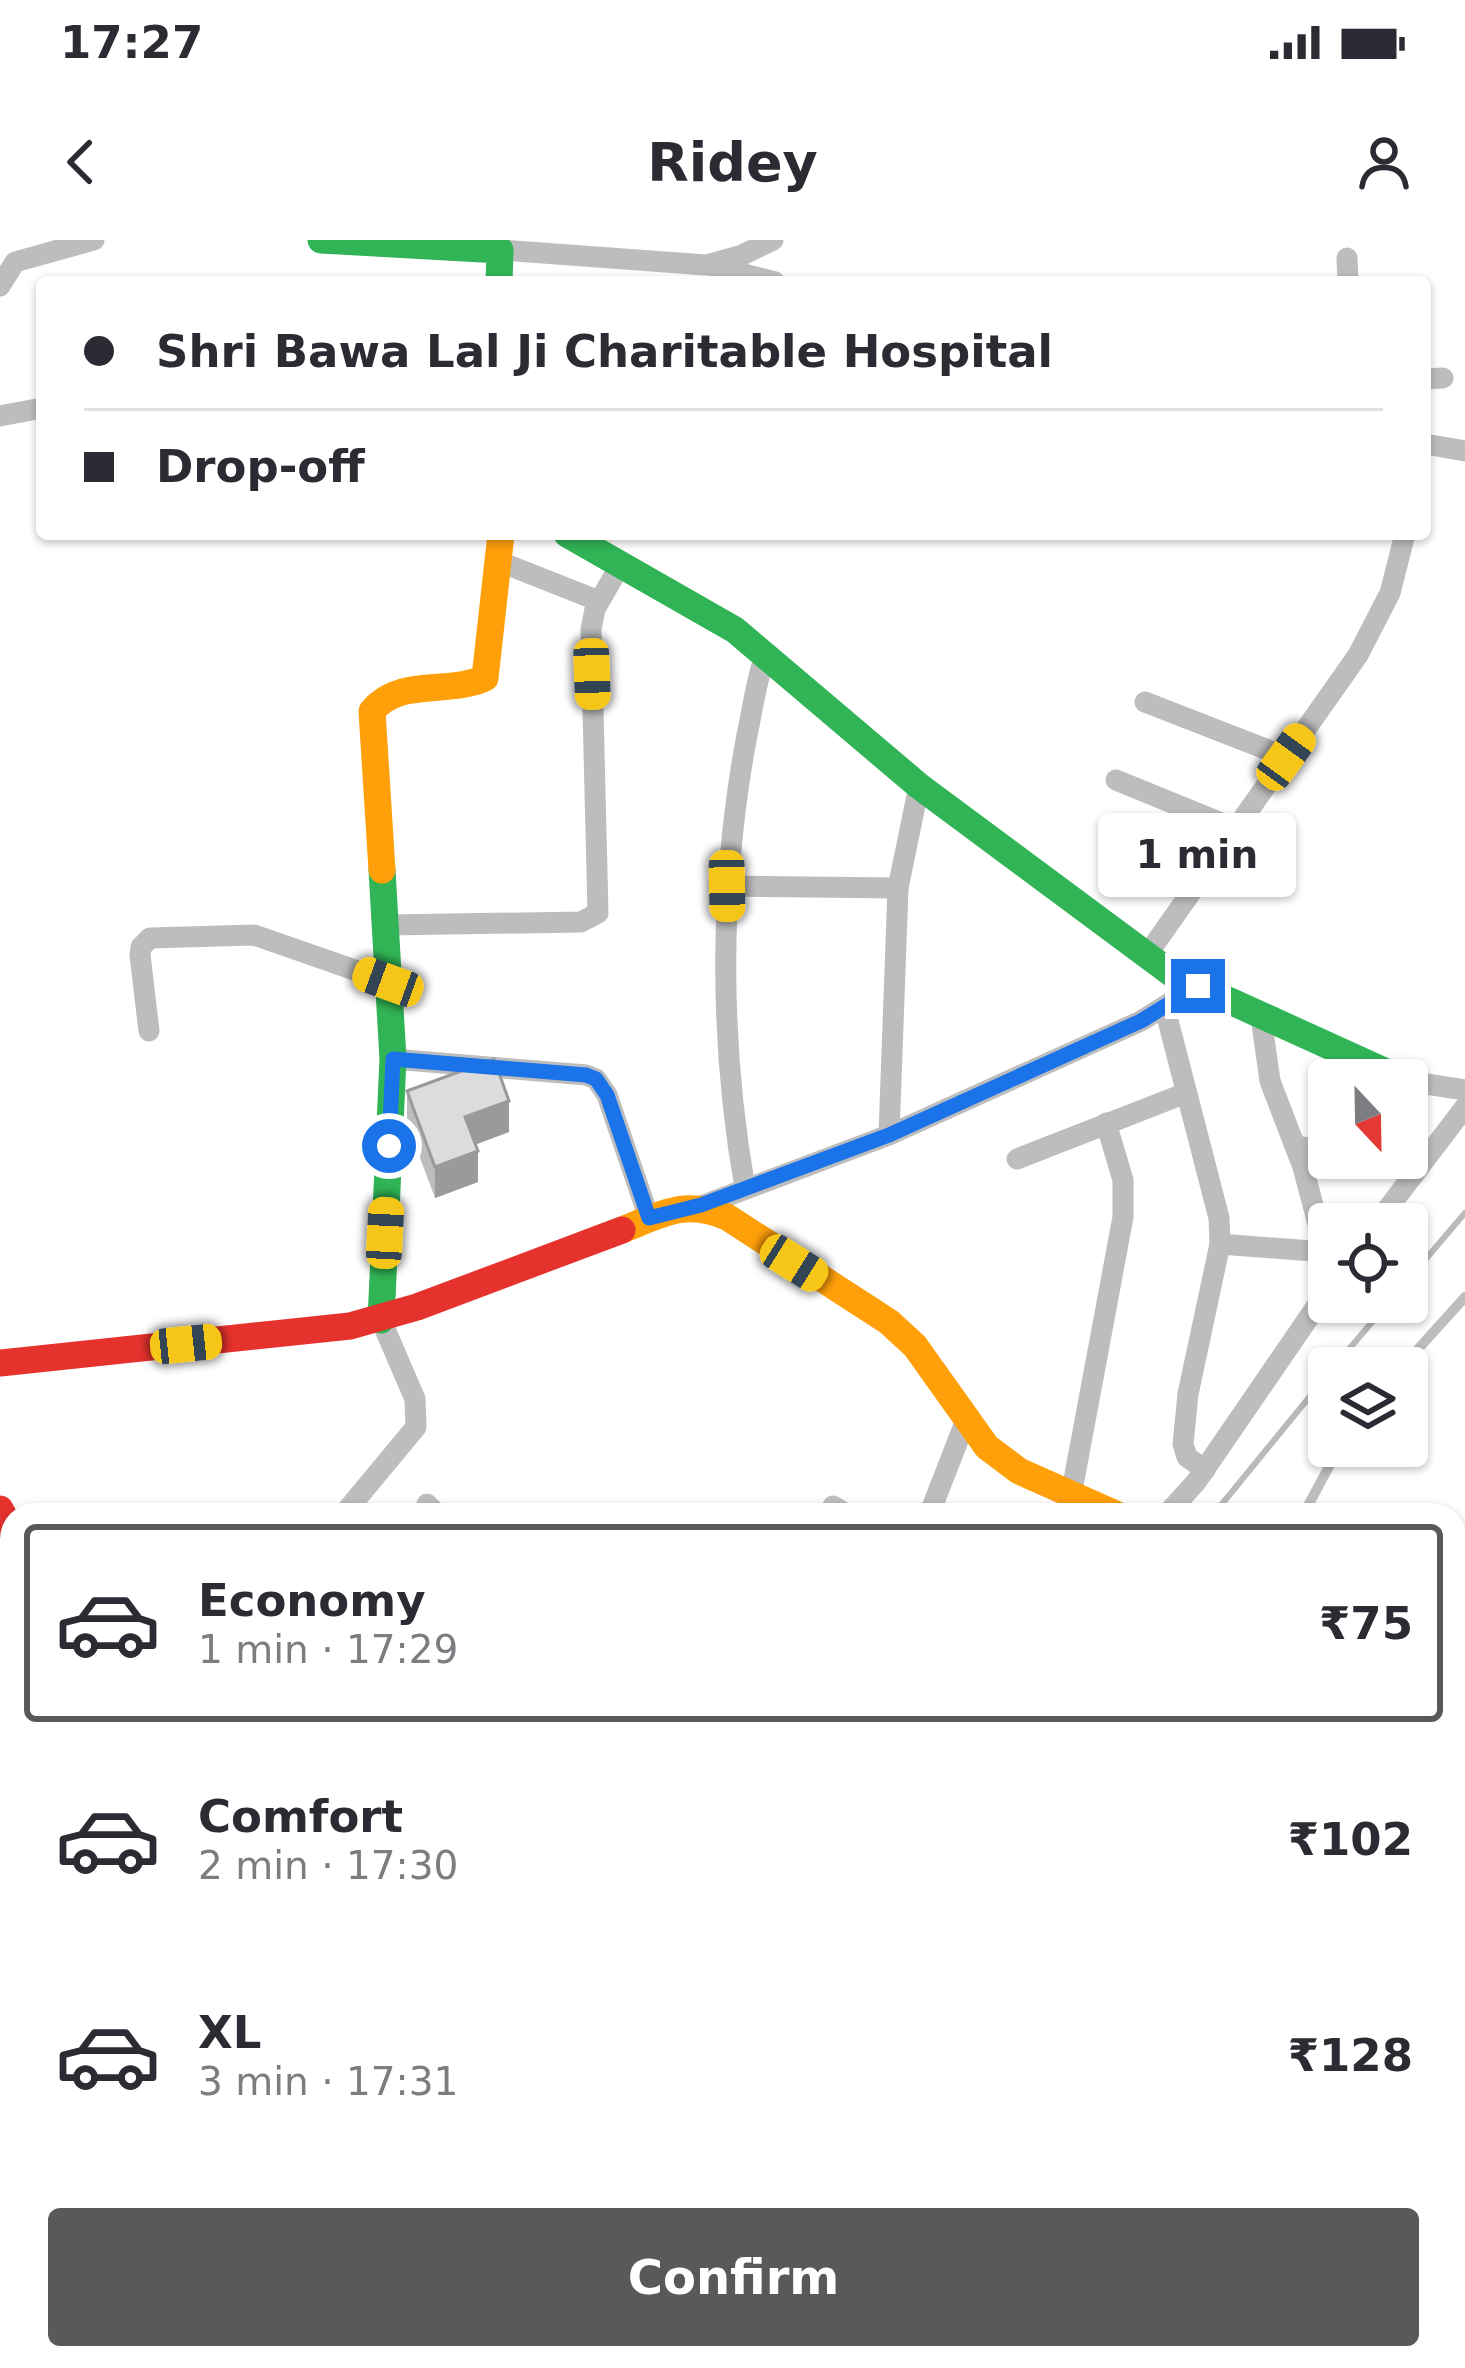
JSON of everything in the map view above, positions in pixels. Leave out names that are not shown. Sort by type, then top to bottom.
[{"type":"street","points":[[0,286],[15,262],[94,240]]},
{"type":"street","points":[[321,240],[441,243],[500,250],[536,245],[609,249],[751,276]]},
{"type":"street","points":[[706,265],[773,240]]},
{"type":"street","points":[[499,276],[500,250]]},
{"type":"street","points":[[1347,258],[1348,276]]},
{"type":"street","points":[[0,416],[36,408]]},
{"type":"street","points":[[1431,445],[1465,451]]},
{"type":"street","points":[[579,540],[735,630],[919,786],[1147,955],[1198,986],[1356,1059]]},
{"type":"street","points":[[1147,955],[1373,629],[1390,593],[1403,540]]},
{"type":"street","points":[[353,1503],[416,1427],[415,1399],[380,1320],[393,1059],[372,710],[377,701],[391,694],[472,686],[485,678],[500,547],[599,601]]},
{"type":"street","points":[[388,925],[581,922],[598,913],[591,628],[599,601],[622,562]]},
{"type":"street","points":[[745,1188],[732,1103],[727,886],[734,802],[766,653]]},
{"type":"street","points":[[1145,702],[1286,757]]},
{"type":"street","points":[[1116,780],[1235,829]]},
{"type":"street","points":[[889,1135],[898,888],[919,786]]},
{"type":"street","points":[[727,886],[898,888]]},
{"type":"street","points":[[149,1031],[140,956],[141,946],[150,938],[254,935],[388,982]]},
{"type":"street","points":[[0,1363],[325,1330],[380,1320],[649,1218],[701,1205],[889,1135],[1165,1009],[1198,986]]},
{"type":"street","points":[[1165,1009],[1216,1196],[1220,1244],[1188,1394],[1183,1444],[1187,1457],[1205,1470]]},
{"type":"street","points":[[1262,1017],[1270,1081],[1311,1203]]},
{"type":"street","points":[[393,1059],[596,1079],[607,1095],[649,1218]]},
{"type":"street","points":[[1428,1084],[1465,1090]]},
{"type":"street","points":[[1017,1159],[1186,1093]]},
{"type":"street","points":[[1428,1154],[1465,1107]]},
{"type":"street","points":[[1070,1496],[1123,1217],[1123,1180],[1106,1124]]},
{"type":"street","points":[[1295,1146],[1308,1148]]},
{"type":"street","points":[[701,1205],[889,1322],[916,1346],[987,1447],[1019,1471],[1088,1503]]},
{"type":"street","points":[[1220,1244],[1308,1256]]},
{"type":"street","points":[[1176,1503],[1205,1470],[1308,1319]]},
{"type":"street","points":[[934,1503],[966,1420]]},
{"type":"lane","points":[[1420,1347],[1465,1297]]},
{"type":"lane","points":[[1309,1503],[1329,1467]]},
{"type":"building","points":[[494,1059],[509,1101],[465,1117],[478,1151],[435,1167],[407,1091]]},
{"type":"waterway","points":[[1428,1256],[1465,1213]]},
{"type":"waterway","points":[[1351,1347],[1371,1323]]},
{"type":"waterway","points":[[1223,1503],[1308,1399]]},
{"type":"traffic: fast","points":[[321,240],[500,250],[499,276]]},
{"type":"traffic: fast","points":[[578,540],[735,630],[919,786],[1175,976],[1358,1059]]},
{"type":"traffic: fast","points":[[381,1320],[393,1059],[382,870]]},
{"type":"traffic: slow","points":[[382,870],[372,711],[396,694],[485,678],[500,540]]},
{"type":"traffic: slow","points":[[622,1230],[686,1209],[727,1217],[889,1322],[915,1346],[987,1447],[1019,1471],[1091,1503]]},
{"type":"traffic: jam","points":[[0,1363],[350,1326],[417,1307],[622,1230]]},
{"type":"route","points":[[389,1146],[393,1059],[586,1075],[596,1079],[607,1095],[649,1218],[701,1205],[889,1135],[1141,1021],[1198,986]]}]
